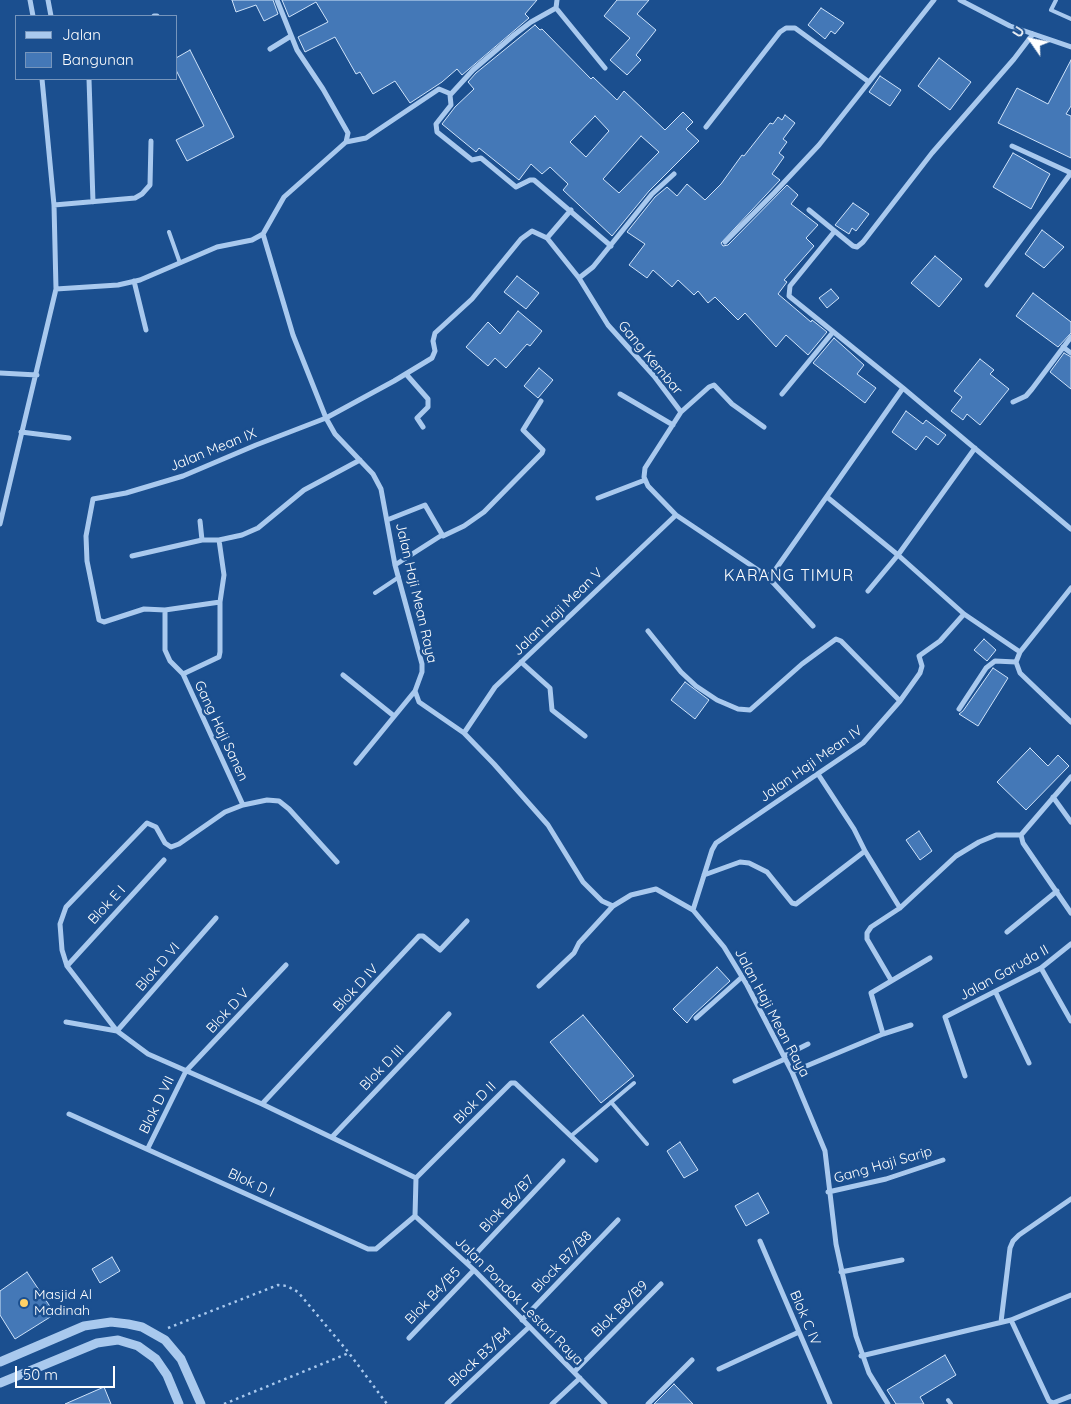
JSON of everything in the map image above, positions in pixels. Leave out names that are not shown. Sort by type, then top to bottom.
[{"type":"street","points":[[30,0],[33,15]]},
{"type":"street","points":[[48,0],[51,15]]},
{"type":"street","points":[[277,0],[296,50],[323,89],[348,133],[346,142]]},
{"type":"street","points":[[557,0],[556,8],[605,68]]},
{"type":"street","points":[[725,242],[806,158],[934,0]]},
{"type":"street","points":[[960,0],[1010,26],[1071,47]]},
{"type":"street","points":[[556,8],[531,22],[473,70],[450,95],[451,105],[436,124],[437,132],[472,160],[481,158],[516,187],[534,180],[611,246]]},
{"type":"street","points":[[706,127],[780,32],[786,28],[795,28],[869,82]]},
{"type":"street","points":[[809,210],[834,232],[857,248],[932,153],[1014,60],[1032,34]]},
{"type":"street","points":[[270,49],[291,36]]},
{"type":"street","points":[[0,524],[21,432],[37,376],[56,288],[54,205],[42,80]]},
{"type":"street","points":[[89,80],[94,202]]},
{"type":"street","points":[[56,288],[118,285],[134,281],[223,246],[252,240],[263,234],[284,197],[346,142],[366,138],[439,89],[450,95]]},
{"type":"street","points":[[54,205],[135,198],[146,191],[150,185],[151,141]]},
{"type":"street","points":[[987,286],[1071,173],[1012,146]]},
{"type":"street","points":[[579,278],[593,267],[652,194],[674,174]]},
{"type":"street","points":[[547,238],[571,210]]},
{"type":"street","name":"Gang Kembar","points":[[532,231],[547,238],[579,278],[608,324],[654,376],[681,412],[645,468],[645,480]]},
{"type":"street","name":"Jalan Mean IX","points":[[165,610],[144,609],[104,622],[99,620],[87,561],[86,536],[91,502],[96,498],[126,493],[183,476],[326,418],[406,374],[432,358],[435,351],[435,334],[472,299],[521,239],[532,231]]},
{"type":"street","points":[[834,232],[788,291],[789,296],[1070,525]]},
{"type":"street","name":"Jalan Haji Mean Raya","points":[[263,234],[292,335],[326,418],[335,434],[373,474],[381,489],[395,565],[422,664],[422,672],[415,692]]},
{"type":"street","points":[[134,281],[146,330]]},
{"type":"street","points":[[782,394],[833,332]]},
{"type":"street","points":[[1013,402],[1026,396],[1071,337]]},
{"type":"street","points":[[1063,347],[1071,353]]},
{"type":"street","points":[[0,373],[37,376]]},
{"type":"street","points":[[406,374],[428,399],[428,407],[417,418],[423,427]]},
{"type":"street","points":[[681,412],[714,385],[732,404],[764,427]]},
{"type":"street","points":[[767,576],[773,573],[903,388]]},
{"type":"street","points":[[620,394],[673,425]]},
{"type":"street","points":[[395,565],[442,535],[464,526],[484,512],[542,453],[543,450],[523,430],[541,401]]},
{"type":"street","points":[[21,432],[69,438]]},
{"type":"street","points":[[868,591],[898,555],[975,448]]},
{"type":"street","points":[[132,556],[202,540],[218,540],[242,535],[258,528],[304,490],[360,460]]},
{"type":"street","points":[[598,498],[645,480],[648,486],[676,515],[767,576],[812,626]]},
{"type":"street","points":[[827,497],[898,555],[964,614],[1020,652]]},
{"type":"street","points":[[387,520],[425,505],[442,535]]},
{"type":"street","name":"Jalan Haji Mean V","points":[[464,733],[495,687],[676,515]]},
{"type":"street","points":[[200,521],[202,540]]},
{"type":"street","name":"Gang Haji Sanen","points":[[218,540],[224,565],[220,602],[222,622],[218,657],[183,674],[243,804]]},
{"type":"street","points":[[1071,588],[1020,652],[1016,662],[1020,673],[1071,722]]},
{"type":"street","points":[[183,674],[170,661],[166,650],[165,610],[220,602]]},
{"type":"street","name":"Jalan Haji Mean IV","points":[[693,910],[712,850],[716,844],[863,743],[900,701],[920,673],[922,666],[919,656],[940,641],[964,614]]},
{"type":"street","points":[[648,631],[681,672],[696,686],[717,700],[745,711],[750,710],[802,664],[836,639],[841,641],[900,701]]},
{"type":"street","points":[[959,709],[986,668],[995,660],[1016,662]]},
{"type":"street","points":[[521,662],[550,688],[552,710],[585,736]]},
{"type":"street","points":[[343,675],[394,716]]},
{"type":"street","points":[[356,763],[415,692],[419,702],[464,733],[548,824],[583,882],[602,901],[613,906],[581,940],[574,953],[539,986]]},
{"type":"street","points":[[818,774],[854,829],[865,852],[900,908]]},
{"type":"street","points":[[891,980],[867,939],[867,933],[871,927],[900,908],[956,856],[979,842],[996,835],[1021,835],[1071,777]]},
{"type":"street","points":[[1053,797],[1071,822]]},
{"type":"street","points":[[337,862],[289,809],[279,802],[267,800],[243,804],[225,812],[179,844],[171,847],[165,843],[157,829],[151,823],[147,823],[139,829],[66,907],[60,924],[62,950],[67,966],[117,1031],[148,1054],[262,1104],[416,1178],[415,1216]]},
{"type":"street","points":[[1021,835],[1023,843],[1071,913]]},
{"type":"street","points":[[704,875],[740,862],[749,863],[767,872],[792,902],[796,904],[865,852]]},
{"type":"street","name":"Blok E I","points":[[67,966],[164,860]]},
{"type":"street","name":"Jalan Haji Mean Raya","points":[[613,906],[621,903],[631,895],[656,889],[693,910],[724,947],[742,977],[792,1072],[825,1151],[828,1192],[841,1272],[861,1356],[888,1404]]},
{"type":"street","points":[[1007,932],[1057,891]]},
{"type":"street","name":"Blok D VI","points":[[117,1031],[216,918]]},
{"type":"street","name":"Blok D IV","points":[[262,1104],[419,936],[423,936],[440,950],[467,921]]},
{"type":"street","name":"Jalan Garuda II","points":[[965,1076],[945,1017],[996,993],[1041,968],[1071,944]]},
{"type":"street","points":[[883,1034],[870,993],[930,958]]},
{"type":"street","name":"Blok D V","points":[[186,1072],[286,965]]},
{"type":"street","points":[[1041,968],[1071,1021]]},
{"type":"street","points":[[696,1018],[742,977]]},
{"type":"street","points":[[996,993],[1029,1063]]},
{"type":"street","name":"Blok D III","points":[[332,1138],[449,1014]]},
{"type":"street","points":[[66,1022],[117,1031]]},
{"type":"street","points":[[792,1072],[883,1034],[911,1025]]},
{"type":"street","points":[[735,1081],[808,1044]]},
{"type":"street","name":"Blok D VII","points":[[148,1148],[186,1072]]},
{"type":"street","name":"Blok D II","points":[[416,1178],[511,1084],[518,1084],[596,1160]]},
{"type":"street","name":"Blok D I","points":[[69,1114],[148,1148],[368,1249],[376,1249],[415,1216]]},
{"type":"street","name":"Gang Haji Sarip","points":[[828,1192],[886,1179],[943,1160]]},
{"type":"street","name":"Blok B6/B7","points":[[467,1263],[563,1161]]},
{"type":"street","points":[[1002,1322],[1010,1248],[1013,1241],[1071,1199]]},
{"type":"street","name":"Jalan Pondok Lestari Raya","points":[[415,1216],[467,1263],[605,1404]]},
{"type":"street","name":"Block B7/B8","points":[[522,1320],[618,1220]]},
{"type":"street","name":"Blok C IV","points":[[760,1241],[830,1404]]},
{"type":"street","points":[[841,1272],[902,1260]]},
{"type":"street","name":"Blok B4/B5","points":[[409,1338],[474,1270]]},
{"type":"street","name":"Blok B8/B9","points":[[574,1372],[661,1284]]},
{"type":"street","points":[[861,1356],[1011,1320],[1071,1295]]},
{"type":"street","points":[[1011,1320],[1049,1401],[1053,1403],[1071,1396]]},
{"type":"street","points":[[0,1362],[84,1326],[111,1322],[142,1327],[165,1340],[181,1359],[201,1404]]},
{"type":"street","name":"Block B3/B4","points":[[447,1404],[528,1327]]},
{"type":"street","points":[[719,1369],[799,1332]]},
{"type":"street","points":[[0,1383],[97,1343],[118,1340],[138,1346],[156,1359],[167,1375],[179,1404]]},
{"type":"street","points":[[648,1404],[692,1360]]},
{"type":"street","points":[[552,1404],[580,1378]]},
{"type":"lane","points":[[1056,0],[1051,10],[1071,19]]},
{"type":"lane","points":[[169,232],[180,263]]},
{"type":"lane","points":[[375,593],[399,577]]},
{"type":"lane","points":[[571,1136],[634,1083]]},
{"type":"lane","points":[[611,1102],[647,1144]]},
{"type":"path","points":[[155,1333],[278,1285],[287,1286],[298,1292],[349,1353],[387,1404]]},
{"type":"path","points":[[224,1404],[349,1353]]},
{"type":"building","points":[[232,0],[273,0],[278,14],[264,21],[256,5],[236,12]]},
{"type":"building","points":[[282,0],[537,0],[525,14],[529,18],[462,75],[457,69],[442,82],[410,103],[395,81],[373,94],[360,72],[356,74],[335,37],[305,52],[298,37],[328,22],[316,2],[289,17]]},
{"type":"building","points":[[617,0],[649,0],[637,14],[656,30],[636,55],[641,60],[627,75],[610,60],[630,38],[604,16]]},
{"type":"building","points":[[821,8],[844,23],[835,34],[831,31],[825,39],[808,25]]},
{"type":"building","points":[[535,25],[540,30],[542,29],[591,79],[593,77],[617,100],[624,91],[665,130],[683,112],[693,122],[686,129],[699,141],[649,191],[612,236],[563,190],[568,184],[550,167],[542,174],[531,164],[519,180],[479,148],[476,152],[442,124],[455,107],[474,89],[468,82],[476,73]],"holes":[[[595,116],[609,131],[586,157],[570,142]],[[641,136],[659,152],[619,193],[603,179]]]},
{"type":"building","points":[[190,50],[234,137],[187,161],[176,140],[204,126],[178,74],[178,57]]},
{"type":"building","points":[[939,58],[971,82],[950,110],[918,86]]},
{"type":"building","points":[[1071,60],[1071,106],[1066,114],[1071,116],[1071,158],[998,123],[1017,88],[1048,104]]},
{"type":"building","points":[[880,76],[901,90],[890,106],[869,92]]},
{"type":"building","points":[[785,115],[795,123],[783,139],[787,142],[779,153],[784,157],[772,174],[780,180],[721,243],[723,246],[728,245],[787,185],[798,195],[791,204],[818,225],[806,238],[814,246],[784,280],[787,282],[778,294],[811,322],[812,320],[827,332],[808,355],[786,335],[776,347],[745,313],[738,320],[715,297],[708,303],[698,291],[694,295],[678,280],[672,287],[653,270],[647,278],[629,265],[645,244],[627,232],[655,197],[667,187],[677,196],[687,184],[705,200],[721,184],[742,155],[744,156],[770,123],[773,124],[778,117],[782,120]]},
{"type":"building","points":[[1013,153],[1050,174],[1031,209],[993,187]]},
{"type":"building","points":[[853,203],[869,214],[856,231],[852,228],[849,234],[835,225]]},
{"type":"building","points":[[1042,230],[1064,247],[1044,268],[1025,254]]},
{"type":"building","points":[[935,256],[962,279],[939,307],[911,283]]},
{"type":"building","points":[[517,276],[539,293],[526,309],[504,292]]},
{"type":"building","points":[[831,289],[839,298],[827,308],[819,298]]},
{"type":"building","points":[[1033,293],[1071,322],[1071,333],[1058,347],[1016,316]]},
{"type":"building","points":[[518,311],[542,331],[530,346],[527,344],[506,368],[495,358],[488,366],[466,347],[488,322],[500,334]]},
{"type":"building","points":[[834,338],[864,365],[857,374],[876,388],[865,403],[813,363]]},
{"type":"building","points":[[1064,353],[1071,357],[1071,389],[1050,372]]},
{"type":"building","points":[[980,359],[994,370],[990,374],[1009,389],[980,425],[967,414],[963,420],[951,411],[962,397],[954,391]]},
{"type":"building","points":[[539,368],[553,380],[538,398],[524,386]]},
{"type":"building","points":[[906,411],[923,424],[926,420],[946,435],[938,445],[926,436],[916,450],[892,432]]},
{"type":"building","points":[[984,639],[996,650],[987,661],[974,650]]},
{"type":"building","points":[[993,668],[1008,678],[978,726],[959,714]]},
{"type":"building","points":[[685,682],[709,700],[695,719],[671,700]]},
{"type":"building","points":[[1030,748],[1048,766],[1058,755],[1069,766],[1026,810],[997,782]]},
{"type":"building","points":[[919,831],[932,851],[920,860],[906,840]]},
{"type":"building","points":[[717,967],[730,981],[693,1015],[687,1023],[673,1009]]},
{"type":"building","points":[[583,1015],[634,1076],[601,1103],[550,1042]]},
{"type":"building","points":[[680,1142],[698,1170],[684,1178],[667,1151]]},
{"type":"building","points":[[758,1193],[769,1213],[746,1226],[735,1206]]},
{"type":"building","points":[[112,1257],[120,1271],[100,1283],[92,1269]]},
{"type":"building","name":"Masjid Al Madinah","points":[[27,1272],[55,1314],[15,1339],[0,1315],[0,1291]]},
{"type":"building","points":[[945,1355],[956,1375],[920,1397],[924,1404],[896,1404],[887,1390]]},
{"type":"building","points":[[674,1384],[693,1404],[654,1404]]},
{"type":"building","points":[[104,1387],[111,1404],[65,1404]]},
{"type":"place","name":"Masjid Al Madinah","points":[[24,1303]]},
{"type":"district","name":"KARANG TIMUR","points":[[789,576]]}]
